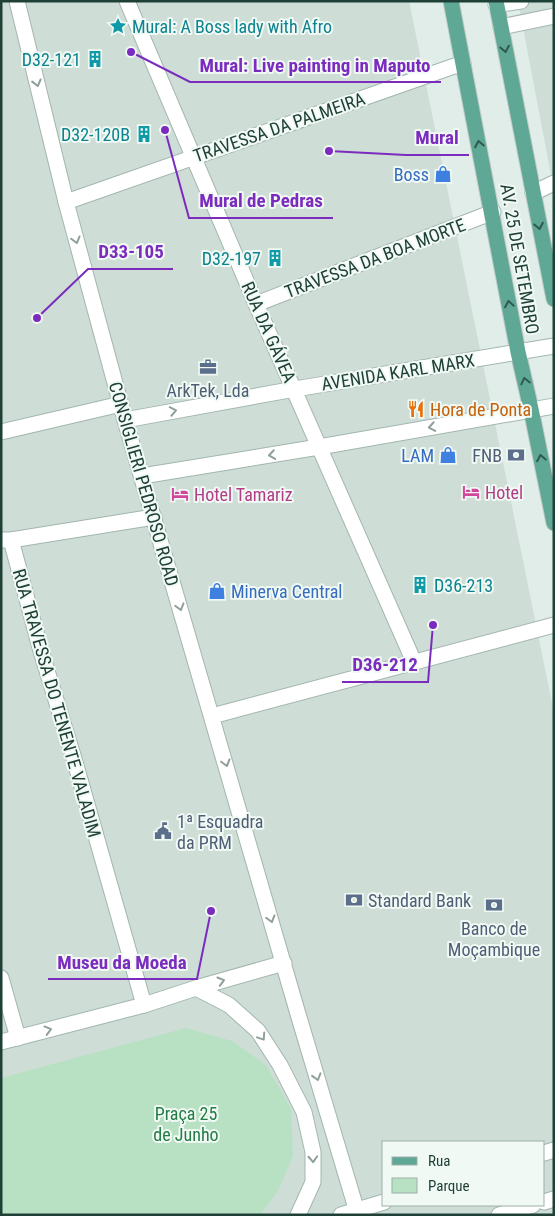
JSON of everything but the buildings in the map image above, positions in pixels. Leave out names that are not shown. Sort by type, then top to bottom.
[{"type":"main road","name":"AV. 25 DE SETEMBRO","points":[[451,1],[493,212],[518,352],[554,523]]},
{"type":"main road","name":"AV. 25 DE SETEMBRO","points":[[496,3],[554,299]]},
{"type":"street","name":"CONSIGLIERI PEDROSO ROAD","points":[[17,1],[66,202],[125,420],[284,963]]},
{"type":"street","name":"RUA DA GÁVEA","points":[[128,1],[256,304],[414,662]]},
{"type":"street","points":[[496,3],[521,1]]},
{"type":"street","points":[[501,27],[554,16]]},
{"type":"street","name":"TRAVESSA DA PALMEIRA","points":[[66,202],[463,63]]},
{"type":"street","points":[[533,193],[554,183]]},
{"type":"street","name":"TRAVESSA DA BOA MORTE","points":[[256,304],[493,212]]},
{"type":"street","name":"AVENIDA KARL MARX","points":[[125,420],[295,389],[554,346]]},
{"type":"street","points":[[1,432],[121,404]]},
{"type":"street","points":[[142,476],[554,406]]},
{"type":"street","name":"RUA TRAVESSA DO TENENTE VALADIM","points":[[144,1005],[78,771],[6,540],[154,517]]},
{"type":"street","points":[[212,716],[554,625]]},
{"type":"street","points":[[1,1042],[144,1005],[284,963],[357,1212]]},
{"type":"street","points":[[1,978],[18,1038]]},
{"type":"street","points":[[196,988],[229,1005],[258,1031],[280,1065],[304,1112],[313,1152],[314,1182],[298,1215]]},
{"type":"street","points":[[341,1215],[357,1212],[382,1203]]},
{"type":"street","points":[[499,1215],[530,1206]]},
{"type":"shaded area","points":[[1,1],[409,1],[554,713],[554,1215],[1,1215]]},
{"type":"shaded area","points":[[518,1],[554,1],[554,191]]},
{"type":"green space","name":"Praça 25 de Junho","points":[[186,1028],[232,1041],[266,1065],[291,1109],[293,1156],[278,1191],[260,1215],[1,1215],[1,1078]]},
{"type":"place","name":"Mural: A Boss lady with Afro","points":[[118,26]]},
{"type":"place","name":"Mural: Live painting in Maputo","points":[[131,52]]},
{"type":"place","name":"D32-121","points":[[95,59]]},
{"type":"place","name":"Mural de Pedras","points":[[165,130]]},
{"type":"place","name":"D32-120B","points":[[144,134]]},
{"type":"place","name":"Mural","points":[[329,151]]},
{"type":"place","name":"Boss","points":[[443,174]]},
{"type":"place","name":"D32-197","points":[[275,258]]},
{"type":"place","name":"D33-105","points":[[37,318]]},
{"type":"place","name":"ArkTek, Lda","points":[[208,367]]},
{"type":"place","name":"Hora de Ponta","points":[[416,409]]},
{"type":"place","name":"LAM","points":[[448,455]]},
{"type":"place","name":"FNB","points":[[516,455]]},
{"type":"place","name":"Hotel","points":[[471,492]]},
{"type":"place","name":"Hotel Tamariz","points":[[180,494]]},
{"type":"place","name":"D36-213","points":[[420,585]]},
{"type":"place","name":"Minerva Central","points":[[217,591]]},
{"type":"place","name":"D36-212","points":[[433,625]]},
{"type":"place","name":"1ª Esquadra da PRM","points":[[163,831]]},
{"type":"place","name":"Standard Bank","points":[[354,900]]},
{"type":"place","name":"Banco de Moçambique","points":[[494,905]]},
{"type":"place","name":"Museu da Moeda","points":[[211,911]]}]
